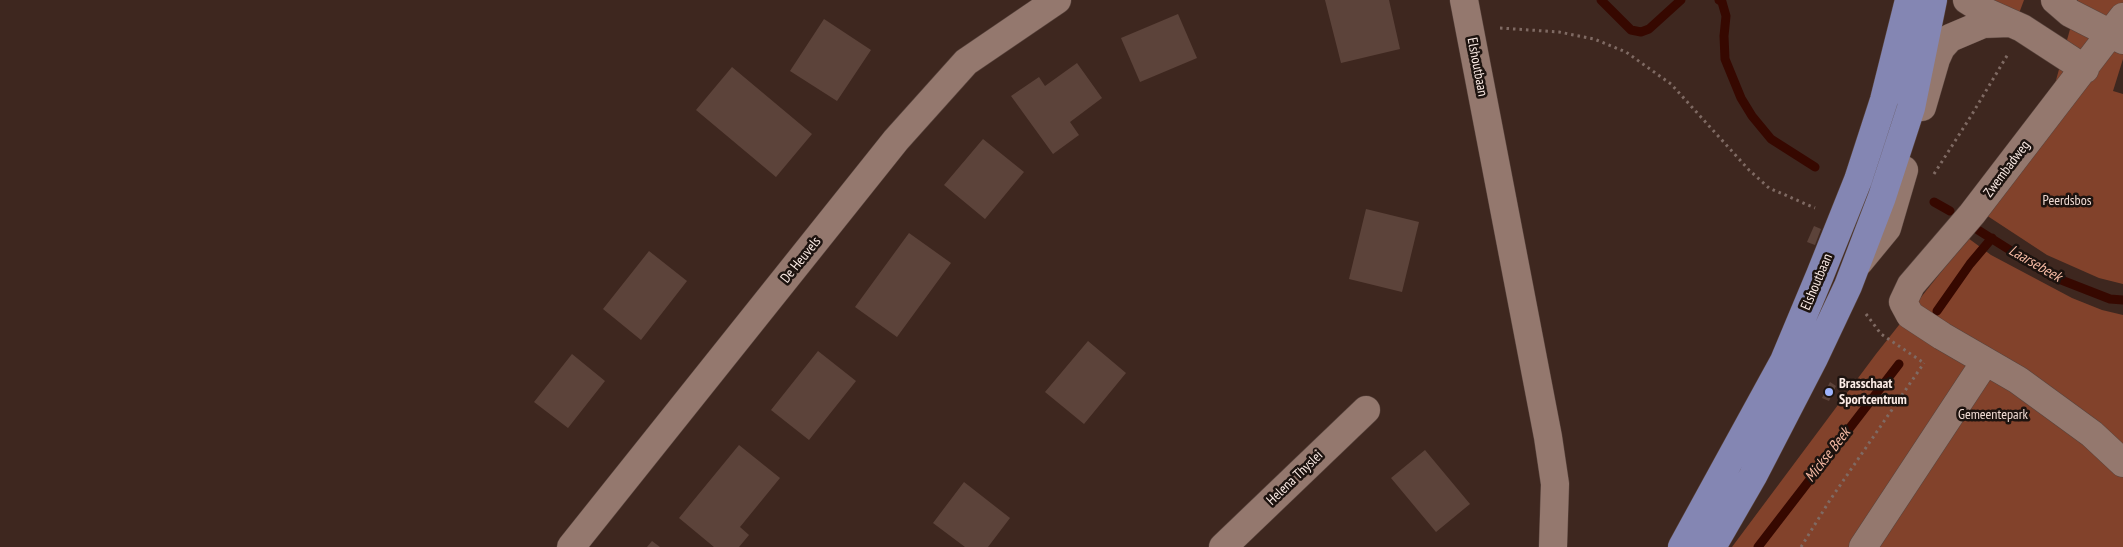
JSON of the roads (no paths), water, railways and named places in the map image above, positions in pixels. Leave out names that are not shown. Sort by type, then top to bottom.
[{"type":"main road","name":"Elshoutbaan","points":[[1682,547],[1784,361],[1820,275],[1858,180],[1878,118],[1910,0]]},
{"type":"main road","name":"Elshoutbaan","points":[[1712,547],[1753,476],[1788,409],[1814,358],[1855,267],[1882,197],[1911,108],[1934,0]]},
{"type":"street","name":"De Heuvels","points":[[571,547],[896,140],[966,62],[1057,0]]},
{"type":"street","points":[[1967,0],[2016,26],[2085,69]]},
{"type":"street","points":[[2055,0],[2070,13],[2118,30]]},
{"type":"street","name":"Elshoutbaan","points":[[1467,13],[1548,437],[1555,484],[1553,547]]},
{"type":"street","points":[[1855,267],[1887,228],[1936,59],[1941,48],[1950,38],[1983,24],[2016,26]]},
{"type":"street","name":"Zwembadweg","points":[[1985,362],[1910,314],[1903,302],[1911,284],[1972,214],[2085,69],[2118,30]]},
{"type":"street","points":[[1863,547],[1985,362],[2018,380],[2084,428],[2123,463]]},
{"type":"street","name":"Helena Thyslei","points":[[1223,547],[1366,410]]},
{"type":"waterway","name":"Laarsebeek","points":[[1601,0],[1631,30],[1641,32],[1649,29],[1681,0]]},
{"type":"waterway","name":"Laarsebeek","points":[[1719,0],[1722,2],[1726,16],[1724,36],[1725,59],[1741,98],[1752,116],[1771,139],[1815,167]]},
{"type":"waterway","name":"Laarsebeek","points":[[1934,202],[1950,211]]},
{"type":"waterway","name":"Laarsebeek","points":[[1978,230],[2051,276],[2110,299],[2123,300]]},
{"type":"waterway","name":"Mickse Beek","points":[[1937,311],[1970,264],[1992,238]]},
{"type":"waterway","name":"Mickse Beek","points":[[1758,547],[1899,364]]},
{"type":"place","name":"Brasschaat Sportcentrum","points":[[1829,392]]},
{"type":"park label","name":"Peerdsbos","points":[[2067,201]]},
{"type":"park label","name":"Gemeentepark","points":[[1993,415]]}]
